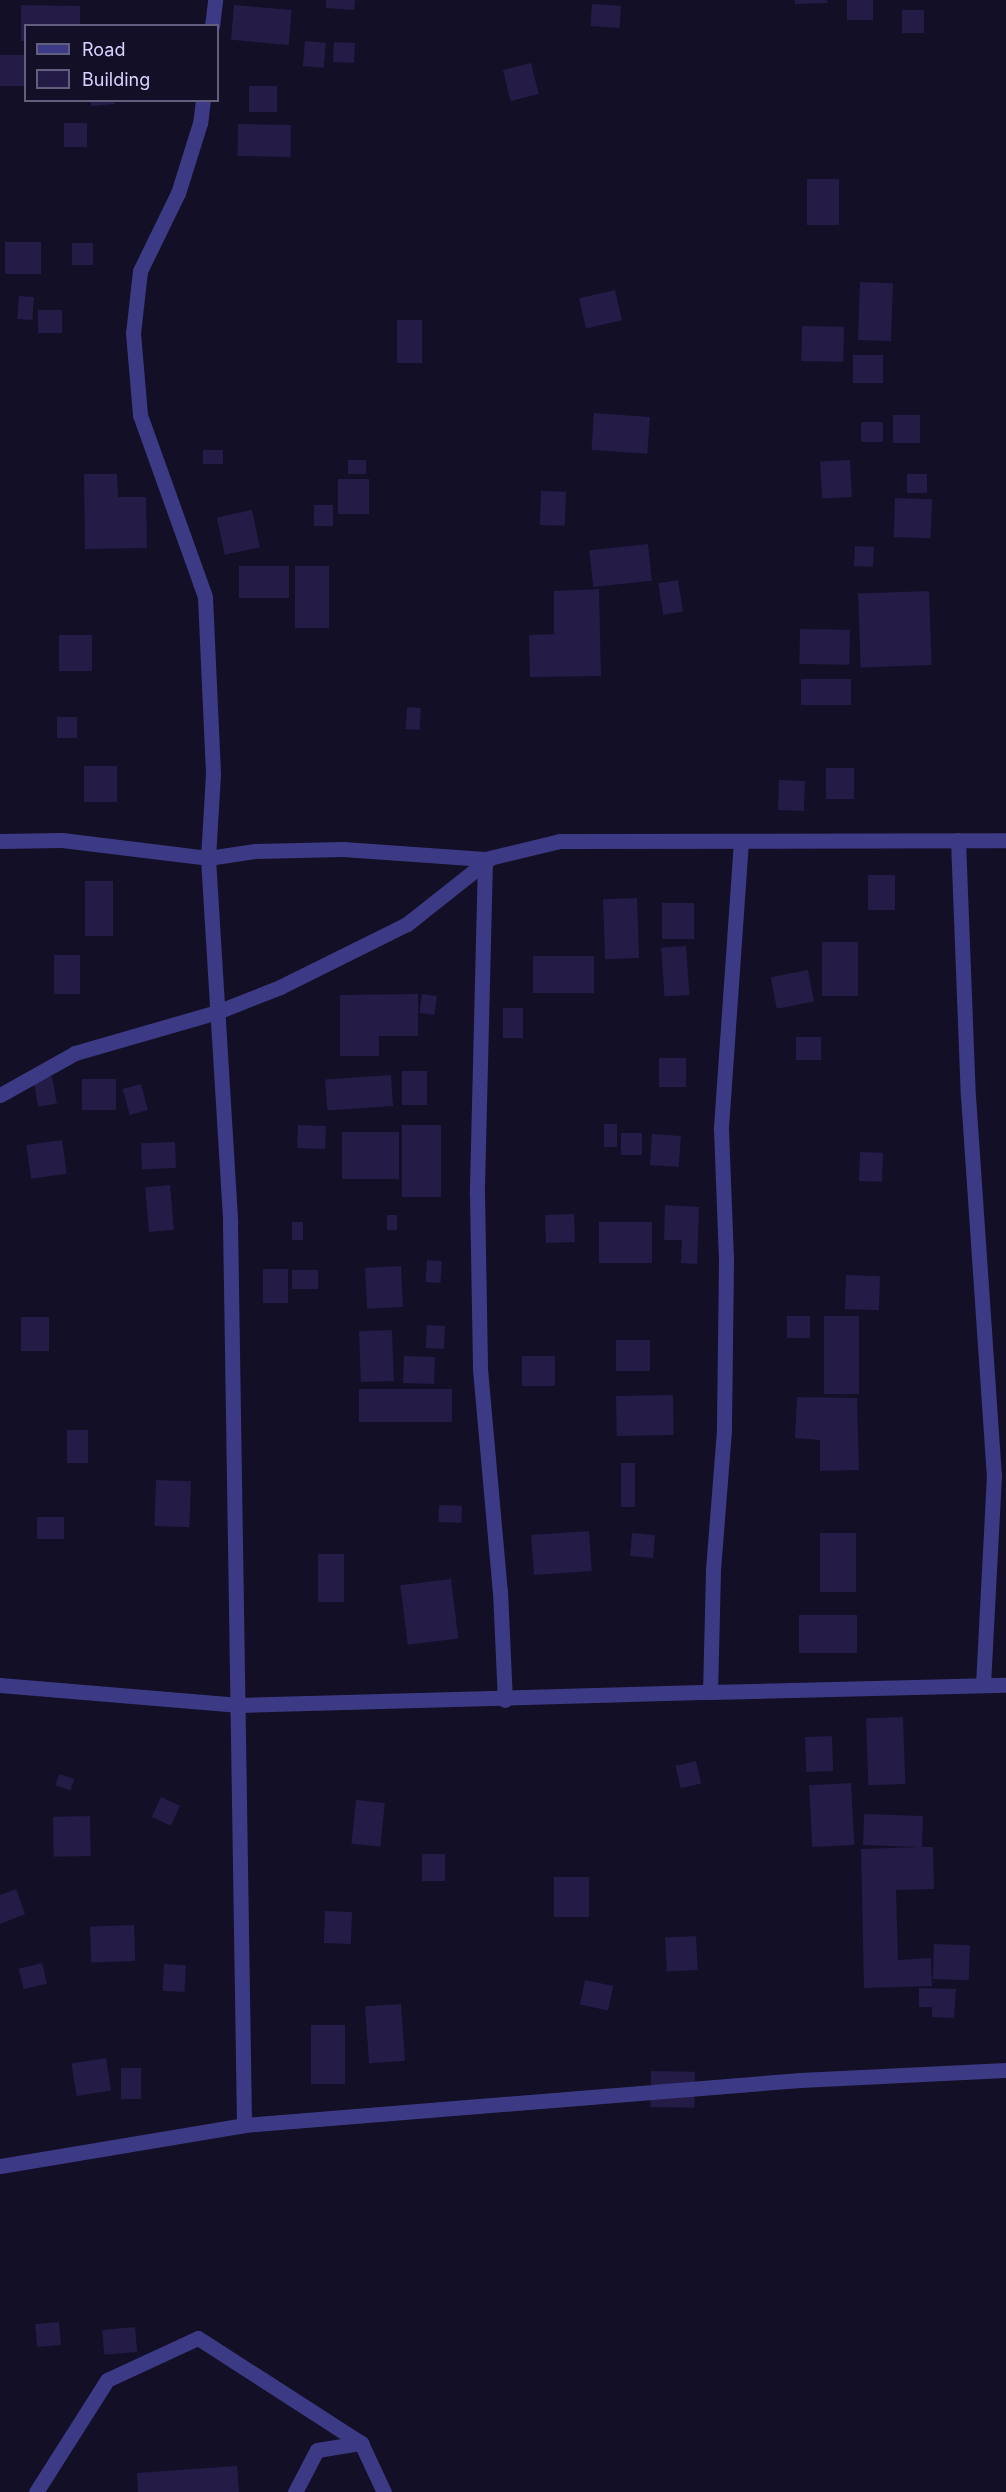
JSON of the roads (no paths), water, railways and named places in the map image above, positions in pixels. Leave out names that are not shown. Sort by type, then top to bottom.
[{"type":"street","points":[[212,24],[215,0]]},
{"type":"street","points":[[203,102],[200,123],[178,193],[141,271],[133,333],[141,415],[205,597],[213,774],[208,858],[230,1222],[244,2125]]},
{"type":"street","points":[[0,841],[62,840],[208,858],[255,850],[344,849],[485,859],[549,851]]},
{"type":"street","points":[[958,840],[969,1108],[994,1475],[983,1683]]},
{"type":"street","points":[[0,1095],[75,1053],[217,1012],[280,987],[406,924],[485,859],[560,841],[1006,840]]},
{"type":"street","points":[[710,1692],[713,1571],[724,1430],[726,1261],[721,1129],[741,841]]},
{"type":"street","points":[[485,859],[477,1194],[480,1358],[505,1700]]},
{"type":"street","points":[[0,1685],[239,1705],[505,1700],[983,1683],[1006,1685]]},
{"type":"street","points":[[0,2166],[244,2125],[800,2080],[1006,2070]]},
{"type":"street","points":[[36,2492],[107,2380],[198,2337],[361,2443],[384,2492]]},
{"type":"street","points":[[295,2492],[317,2450],[361,2443]]}]
